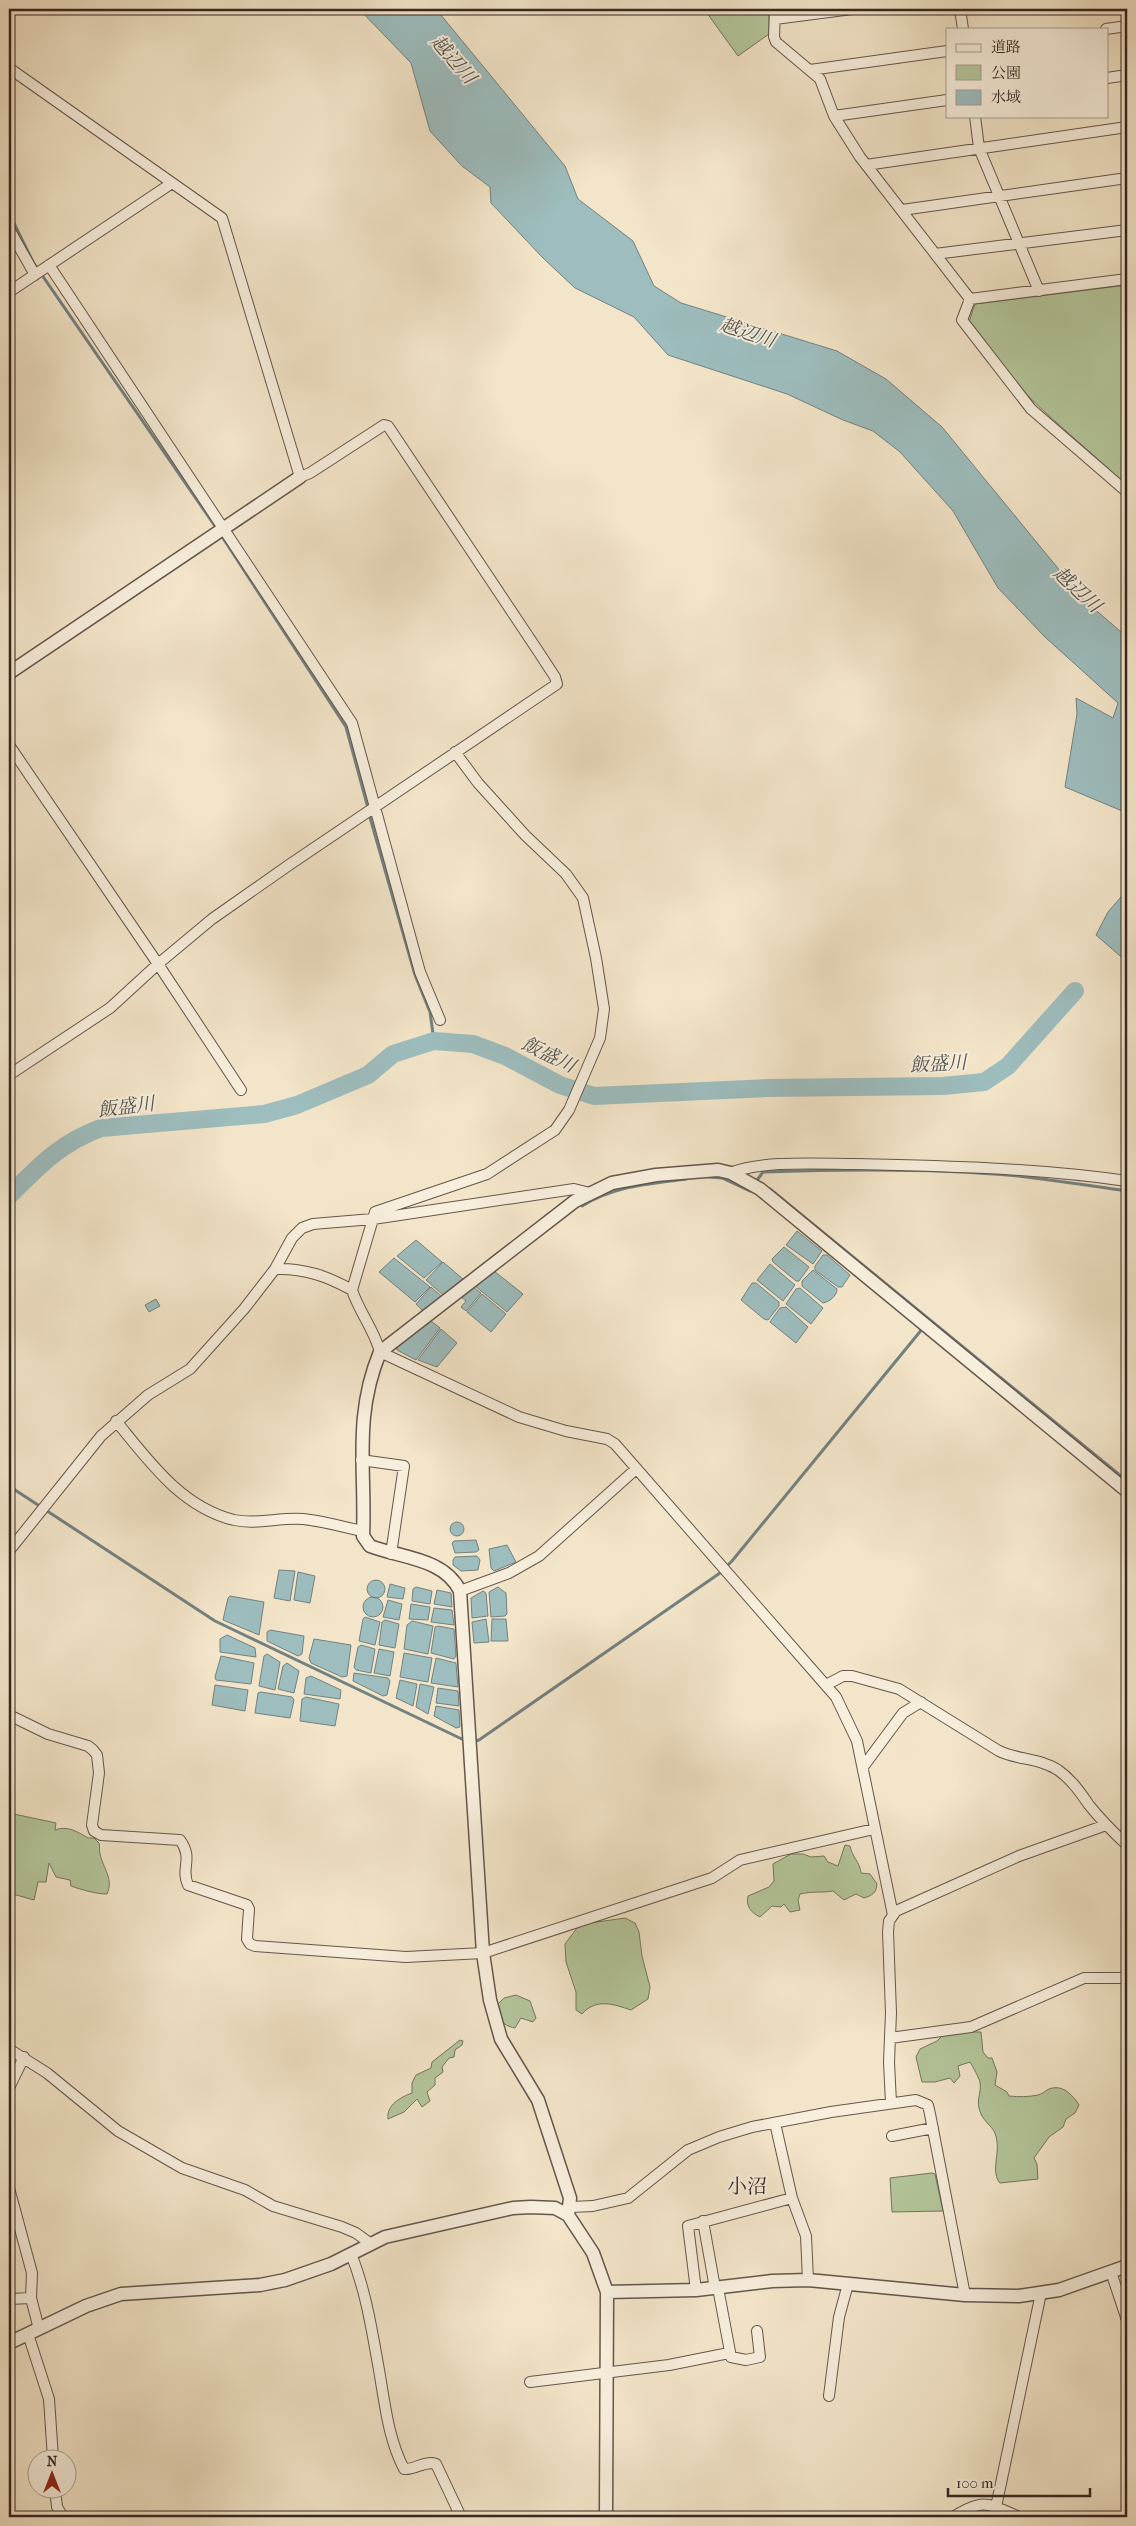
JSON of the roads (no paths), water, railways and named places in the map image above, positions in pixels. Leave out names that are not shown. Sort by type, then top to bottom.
[{"type":"street","points":[[852,9],[775,14],[776,42],[820,79],[834,116],[866,165],[970,299]]},
{"type":"street","points":[[960,9],[963,28]]},
{"type":"street","points":[[1108,29],[1127,26]]},
{"type":"street","points":[[810,70],[946,50]]},
{"type":"street","points":[[9,68],[222,218],[300,478]]},
{"type":"street","points":[[1108,78],[1127,75]]},
{"type":"street","points":[[834,116],[946,100]]},
{"type":"street","points":[[975,118],[980,148],[1039,291]]},
{"type":"street","points":[[866,165],[1127,128]]},
{"type":"street","points":[[902,210],[1127,178]]},
{"type":"street","points":[[9,292],[172,183]]},
{"type":"street","points":[[9,229],[35,275]]},
{"type":"street","points":[[935,254],[1127,230]]},
{"type":"street","points":[[49,266],[352,723],[420,972],[440,1020]]},
{"type":"street","points":[[970,299],[1127,279]]},
{"type":"street","points":[[970,299],[962,320],[1004,377],[1031,409],[1127,492]]},
{"type":"street","points":[[9,673],[222,528],[384,425],[388,426],[555,677],[556,684],[212,919],[158,964],[110,1008],[9,1075]]},
{"type":"street","points":[[9,745],[241,1090]]},
{"type":"street","points":[[352,1290],[375,1212],[487,1174],[555,1130],[569,1110],[589,1068],[600,1038],[604,1009],[596,958],[583,898],[566,874],[483,789],[456,752]]},
{"type":"street","points":[[731,1173],[744,1167],[822,1164],[946,1166],[1065,1172],[1127,1181]]},
{"type":"street","points":[[606,2517],[607,2292],[593,2253],[570,2211],[570,2198],[538,2100],[508,2054],[501,2039],[492,2007],[483,1952],[460,1591],[451,1578],[440,1568],[370,1546],[363,1536],[361,1460],[363,1420],[374,1365],[380,1352],[575,1201],[590,1193],[612,1182],[656,1175],[705,1169],[731,1173],[760,1188],[1127,1490]]},
{"type":"street","points":[[9,1552],[101,1436],[148,1394],[190,1369],[244,1309],[276,1268],[292,1238],[302,1228],[313,1224],[373,1219],[574,1189],[590,1193]]},
{"type":"street","points":[[276,1268],[296,1268],[313,1272],[352,1290],[376,1336],[380,1352]]},
{"type":"street","points":[[380,1352],[519,1417],[566,1431],[607,1439],[636,1469],[836,1698],[857,1741],[893,1915]]},
{"type":"street","points":[[116,1421],[178,1492],[200,1506],[221,1516],[256,1522],[303,1519],[363,1531]]},
{"type":"street","points":[[361,1460],[404,1466],[392,1554]]},
{"type":"street","points":[[460,1591],[510,1573],[539,1556],[636,1469]]},
{"type":"street","points":[[826,1685],[843,1676],[852,1676],[882,1683],[921,1702],[999,1751],[1011,1756],[1041,1762],[1058,1770],[1077,1788],[1106,1825],[1127,1845]]},
{"type":"street","points":[[862,1767],[903,1713],[921,1702]]},
{"type":"street","points":[[9,1715],[48,1734],[88,1746],[93,1750],[97,1755],[99,1773],[92,1825],[94,1831],[101,1835],[180,1840],[187,1851],[186,1880],[188,1884],[248,1907],[247,1939],[250,1944],[406,1957],[483,1952],[712,1878],[740,1860],[874,1829]]},
{"type":"street","points":[[890,2103],[891,2013],[888,1932],[896,1911],[1019,1856],[1106,1825]]},
{"type":"street","points":[[890,2038],[971,2027],[1084,1978],[1127,1978]]},
{"type":"street","points":[[9,2049],[75,2095],[118,2131],[182,2168],[245,2190],[273,2206],[356,2232],[371,2244]]},
{"type":"street","points":[[9,2088],[24,2058]]},
{"type":"street","points":[[9,2343],[86,2306],[121,2294],[260,2285],[310,2272],[385,2237],[446,2222],[513,2208],[556,2208],[570,2211],[628,2198],[688,2150],[719,2137],[775,2123],[916,2100],[928,2105],[965,2295]]},
{"type":"street","points":[[775,2123],[792,2198],[806,2236],[808,2280]]},
{"type":"street","points":[[892,2136],[933,2128]]},
{"type":"street","points":[[9,2188],[32,2274],[31,2298],[34,2331],[49,2400],[52,2448]]},
{"type":"street","points":[[696,2290],[688,2226],[792,2198]]},
{"type":"street","points":[[703,2221],[731,2357],[746,2360],[760,2357],[757,2331]]},
{"type":"street","points":[[351,2254],[364,2293],[385,2412],[400,2461],[404,2469],[428,2463],[436,2464],[461,2517]]},
{"type":"street","points":[[607,2292],[696,2290],[772,2281],[808,2280],[965,2295],[1019,2296],[1059,2290],[1127,2266]]},
{"type":"street","points":[[1111,2272],[1127,2320]]},
{"type":"street","points":[[829,2396],[839,2317],[848,2284]]},
{"type":"street","points":[[996,2507],[1041,2293]]},
{"type":"street","points":[[9,2299],[31,2298]]},
{"type":"street","points":[[530,2382],[712,2358],[729,2353]]},
{"type":"street","points":[[56,2498],[57,2507],[63,2517]]},
{"type":"street","points":[[953,2517],[979,2504],[996,2507],[1018,2517]]},
{"type":"water","name":"越辺川","points":[[359,9],[436,9],[565,166],[578,199],[633,241],[654,286],[681,303],[837,351],[886,379],[942,427],[1084,600],[1127,637],[1127,813],[1065,787],[1077,714],[1076,698],[1113,718],[1118,703],[1045,637],[998,588],[953,511],[900,452],[873,431],[843,420],[787,394],[668,355],[634,317],[575,288],[543,258],[491,203],[490,187],[462,166],[430,131],[411,63]]},
{"type":"water","points":[[1127,890],[1127,962],[1096,935],[1108,912]]},
{"type":"water","points":[[797,1231],[822,1251],[813,1264],[786,1245]]},
{"type":"water","points":[[416,1240],[442,1262],[424,1278],[397,1256]]},
{"type":"water","points":[[784,1247],[809,1267],[799,1281],[796,1281],[773,1262],[772,1259]]},
{"type":"water","points":[[823,1255],[827,1255],[850,1275],[842,1287],[838,1287],[815,1270],[815,1266]]},
{"type":"water","points":[[394,1258],[430,1287],[415,1302],[379,1272]]},
{"type":"water","points":[[443,1262],[463,1279],[443,1295],[426,1280]]},
{"type":"water","points":[[770,1264],[795,1285],[783,1301],[757,1280]]},
{"type":"water","points":[[813,1270],[837,1289],[837,1292],[830,1300],[823,1303],[802,1286],[802,1281]]},
{"type":"water","points":[[494,1271],[523,1294],[507,1312],[475,1286]]},
{"type":"water","points":[[752,1283],[756,1283],[779,1302],[779,1306],[768,1320],[764,1319],[741,1300]]},
{"type":"water","points":[[431,1287],[442,1297],[423,1311],[416,1304]]},
{"type":"water","points":[[473,1287],[481,1293],[466,1311],[461,1307],[466,1301],[461,1297]]},
{"type":"water","points":[[800,1288],[823,1308],[811,1324],[786,1304],[796,1289]]},
{"type":"water","points":[[482,1294],[506,1314],[491,1332],[467,1312]]},
{"type":"water","points":[[156,1299],[160,1306],[149,1312],[145,1305]]},
{"type":"water","points":[[786,1307],[808,1327],[796,1343],[770,1322],[780,1308]]},
{"type":"water","points":[[431,1321],[440,1328],[416,1360],[397,1350],[397,1347]]},
{"type":"water","points":[[441,1329],[457,1343],[437,1367],[418,1360]]},
{"type":"water","points":[[457,1522],[462,1524],[464,1529],[462,1534],[457,1536],[452,1534],[450,1529],[452,1524]]},
{"type":"water","points":[[476,1540],[479,1550],[476,1552],[455,1553],[452,1543],[454,1541]]},
{"type":"water","points":[[507,1545],[516,1562],[494,1571],[491,1568],[489,1549]]},
{"type":"water","points":[[477,1556],[480,1560],[478,1570],[461,1571],[453,1565],[455,1557]]},
{"type":"water","points":[[279,1570],[295,1571],[290,1601],[274,1598]]},
{"type":"water","points":[[298,1572],[315,1576],[310,1603],[294,1600]]},
{"type":"water","points":[[376,1580],[382,1583],[385,1589],[382,1595],[376,1598],[370,1595],[367,1589],[370,1583]]},
{"type":"water","points":[[390,1584],[405,1588],[403,1599],[387,1597]]},
{"type":"water","points":[[416,1587],[432,1591],[430,1604],[412,1601],[413,1589]]},
{"type":"water","points":[[498,1587],[506,1593],[507,1614],[505,1616],[491,1617],[489,1592]]},
{"type":"water","points":[[437,1590],[451,1593],[452,1607],[434,1604]]},
{"type":"water","points":[[483,1591],[486,1593],[488,1616],[472,1618],[471,1598]]},
{"type":"water","points":[[230,1596],[264,1602],[259,1635],[223,1620]]},
{"type":"water","points":[[373,1597],[380,1600],[383,1607],[380,1614],[373,1617],[366,1614],[363,1607],[366,1600]]},
{"type":"water","points":[[388,1600],[402,1604],[399,1620],[383,1617]]},
{"type":"water","points":[[411,1604],[430,1607],[428,1620],[409,1619]]},
{"type":"water","points":[[434,1608],[452,1610],[454,1625],[431,1622]]},
{"type":"water","points":[[365,1617],[380,1622],[375,1645],[359,1641]]},
{"type":"water","points":[[486,1619],[489,1642],[474,1643],[472,1622]]},
{"type":"water","points":[[492,1619],[506,1619],[508,1641],[491,1641]]},
{"type":"water","points":[[385,1620],[399,1624],[395,1648],[379,1645],[382,1622]]},
{"type":"water","points":[[412,1621],[433,1626],[428,1654],[404,1649],[407,1625]]},
{"type":"water","points":[[435,1627],[454,1629],[456,1656],[454,1659],[431,1653]]},
{"type":"water","points":[[270,1630],[304,1636],[302,1654],[298,1656],[267,1641],[267,1632]]},
{"type":"water","points":[[227,1635],[255,1648],[256,1657],[220,1652],[220,1639]]},
{"type":"water","points":[[314,1639],[351,1645],[347,1676],[342,1677],[311,1663],[309,1658]]},
{"type":"water","points":[[361,1645],[375,1649],[371,1673],[356,1670],[354,1667],[358,1647]]},
{"type":"water","points":[[379,1649],[394,1652],[390,1676],[374,1673]]},
{"type":"water","points":[[404,1653],[432,1658],[428,1682],[400,1677]]},
{"type":"water","points":[[267,1654],[280,1662],[275,1690],[259,1686],[264,1656]]},
{"type":"water","points":[[221,1656],[254,1663],[251,1684],[216,1680],[215,1677]]},
{"type":"water","points":[[436,1658],[456,1663],[458,1687],[431,1683]]},
{"type":"water","points":[[287,1663],[299,1671],[294,1693],[278,1689],[283,1666]]},
{"type":"water","points":[[354,1673],[388,1678],[390,1681],[387,1695],[383,1696],[353,1681]]},
{"type":"water","points":[[311,1676],[341,1690],[340,1699],[304,1694],[306,1678]]},
{"type":"water","points":[[400,1680],[417,1684],[413,1706],[396,1698]]},
{"type":"water","points":[[420,1684],[434,1687],[428,1714],[416,1707]]},
{"type":"water","points":[[215,1685],[248,1690],[245,1711],[212,1705]]},
{"type":"water","points":[[438,1688],[458,1691],[459,1706],[436,1703]]},
{"type":"water","points":[[258,1693],[292,1697],[294,1700],[290,1718],[255,1713]]},
{"type":"water","points":[[306,1697],[339,1704],[335,1726],[300,1721],[302,1699]]},
{"type":"water","points":[[436,1706],[459,1710],[460,1727],[456,1728],[434,1716]]},
{"type":"waterway","points":[[9,213],[33,262],[217,529]]},
{"type":"waterway","points":[[221,535],[346,727],[368,808]]},
{"type":"waterway","points":[[369,814],[415,975],[430,1012],[434,1041]]},
{"type":"waterway","name":"飯盛川","points":[[9,1196],[51,1156],[74,1141],[101,1128],[264,1114],[297,1105],[368,1075],[393,1054],[434,1041],[473,1044],[505,1056],[560,1085],[594,1096],[767,1088],[943,1086],[984,1082],[1008,1066],[1075,991]]},
{"type":"waterway","points":[[755,1183],[763,1172],[923,1170],[1018,1176],[1127,1191]]},
{"type":"waterway","points":[[709,1177],[722,1178],[750,1191],[751,1189]]},
{"type":"waterway","points":[[582,1206],[594,1199],[619,1190],[645,1184],[686,1179]]},
{"type":"waterway","points":[[770,1189],[1127,1481]]},
{"type":"waterway","points":[[472,1742],[479,1740],[720,1573],[732,1561],[923,1328]]},
{"type":"waterway","points":[[9,1486],[215,1621],[466,1741]]},
{"type":"district","name":"小沼","points":[[747,2186]]}]
